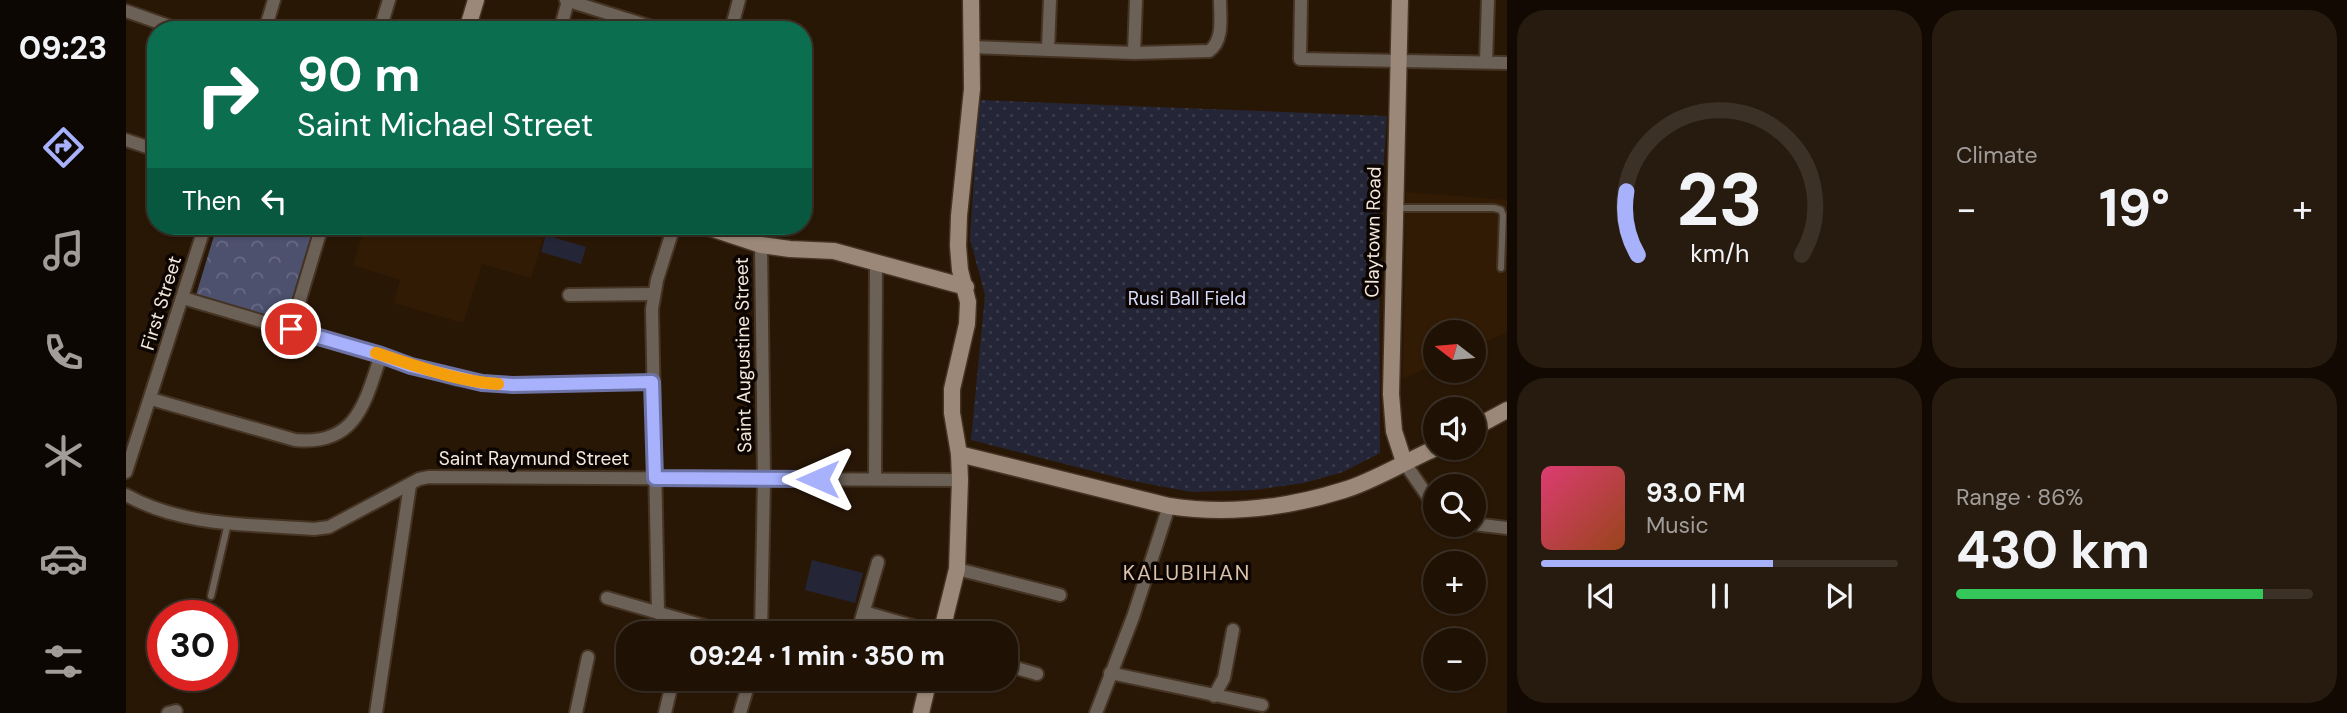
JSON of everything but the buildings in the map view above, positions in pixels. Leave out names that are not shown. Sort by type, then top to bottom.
[{"type":"street","points":[[268,21],[274,0]]},
{"type":"street","points":[[383,21],[389,0]]},
{"type":"street","points":[[470,21],[476,0]]},
{"type":"street","points":[[562,21],[567,0],[633,21]]},
{"type":"street","points":[[733,21],[739,0]]},
{"type":"street","points":[[943,621],[957,569],[960,454],[952,413],[952,389],[967,324],[966,287],[960,270],[959,226],[971,100],[971,0]]},
{"type":"street","points":[[1048,49],[1050,0]]},
{"type":"street","points":[[1134,53],[1136,0]]},
{"type":"street","points":[[972,47],[1134,53],[1209,51],[1216,46],[1219,38],[1220,0]]},
{"type":"street","points":[[1301,0],[1300,59],[1507,63]]},
{"type":"street","name":"Claytown Road","points":[[1400,0],[1391,394],[1394,430],[1404,462]]},
{"type":"street","points":[[1486,62],[1488,0]]},
{"type":"street","points":[[126,11],[154,21]]},
{"type":"street","points":[[126,140],[147,147]]},
{"type":"street","name":"First Street","points":[[126,472],[202,235]]},
{"type":"street","points":[[291,329],[319,235]]},
{"type":"street","points":[[658,613],[652,382],[654,294],[671,235]]},
{"type":"street","points":[[748,235],[761,245],[834,251],[966,287]]},
{"type":"street","name":"Saint Augustine Street","points":[[761,245],[764,479],[761,621]]},
{"type":"street","points":[[875,479],[876,262]]},
{"type":"street","points":[[569,295],[654,294]]},
{"type":"street","points":[[183,298],[411,366],[482,383],[513,385],[652,382]]},
{"type":"street","points":[[151,399],[295,440],[324,440],[352,423],[359,414],[381,355]]},
{"type":"street","points":[[1486,422],[1507,411]]},
{"type":"street","points":[[960,454],[1169,506],[1217,511],[1279,505],[1346,490],[1423,454]]},
{"type":"street","points":[[1404,462],[1423,490]]},
{"type":"street","name":"Saint Raymund Street","points":[[126,495],[175,516],[314,529],[329,527],[429,477],[960,480]]},
{"type":"street","points":[[376,713],[410,485]]},
{"type":"street","points":[[1096,713],[1133,617],[1169,506]]},
{"type":"street","points":[[1486,525],[1507,528]]},
{"type":"street","points":[[861,621],[878,562]]},
{"type":"street","points":[[957,569],[1060,595]]},
{"type":"street","points":[[607,598],[686,621]]},
{"type":"street","points":[[863,612],[894,621]]},
{"type":"street","points":[[1214,696],[1224,678],[1233,630]]},
{"type":"street","points":[[576,713],[588,657]]},
{"type":"street","points":[[1018,668],[1037,674]]},
{"type":"street","points":[[1110,673],[1262,705]]},
{"type":"street","points":[[665,713],[670,691]]},
{"type":"street","points":[[747,691],[741,711],[755,713]]},
{"type":"street","points":[[921,713],[926,691]]},
{"type":"lane","points":[[1395,208],[1501,210],[1500,268]]},
{"type":"lane","points":[[211,596],[228,523]]},
{"type":"shaded area","points":[[1406,192],[1507,200],[1507,332],[1486,342],[1486,320],[1423,320],[1423,370],[1403,379]]},
{"type":"shaded area","points":[[362,235],[544,235],[531,278],[482,264],[463,323],[394,303],[400,280],[353,265]]},
{"type":"green space","name":"Rusi Ball Field","points":[[979,100],[1387,116],[1379,230],[1380,453],[1343,472],[1304,483],[1255,490],[1191,492],[1128,480],[971,440],[985,295],[970,239]]},
{"type":"green space","points":[[214,235],[311,235],[285,322],[196,295]]},
{"type":"green space","points":[[546,235],[586,247],[581,264],[541,252]]},
{"type":"green space","points":[[812,560],[863,573],[855,603],[805,590]]},
{"type":"slow traffic","points":[[376,353],[457,379],[498,384]]},
{"type":"district","name":"KALUBIHAN","points":[[1187,573]]},
{"type":"route","points":[[291,329],[411,366],[482,383],[513,385],[652,382],[655,478],[818,479]]}]
